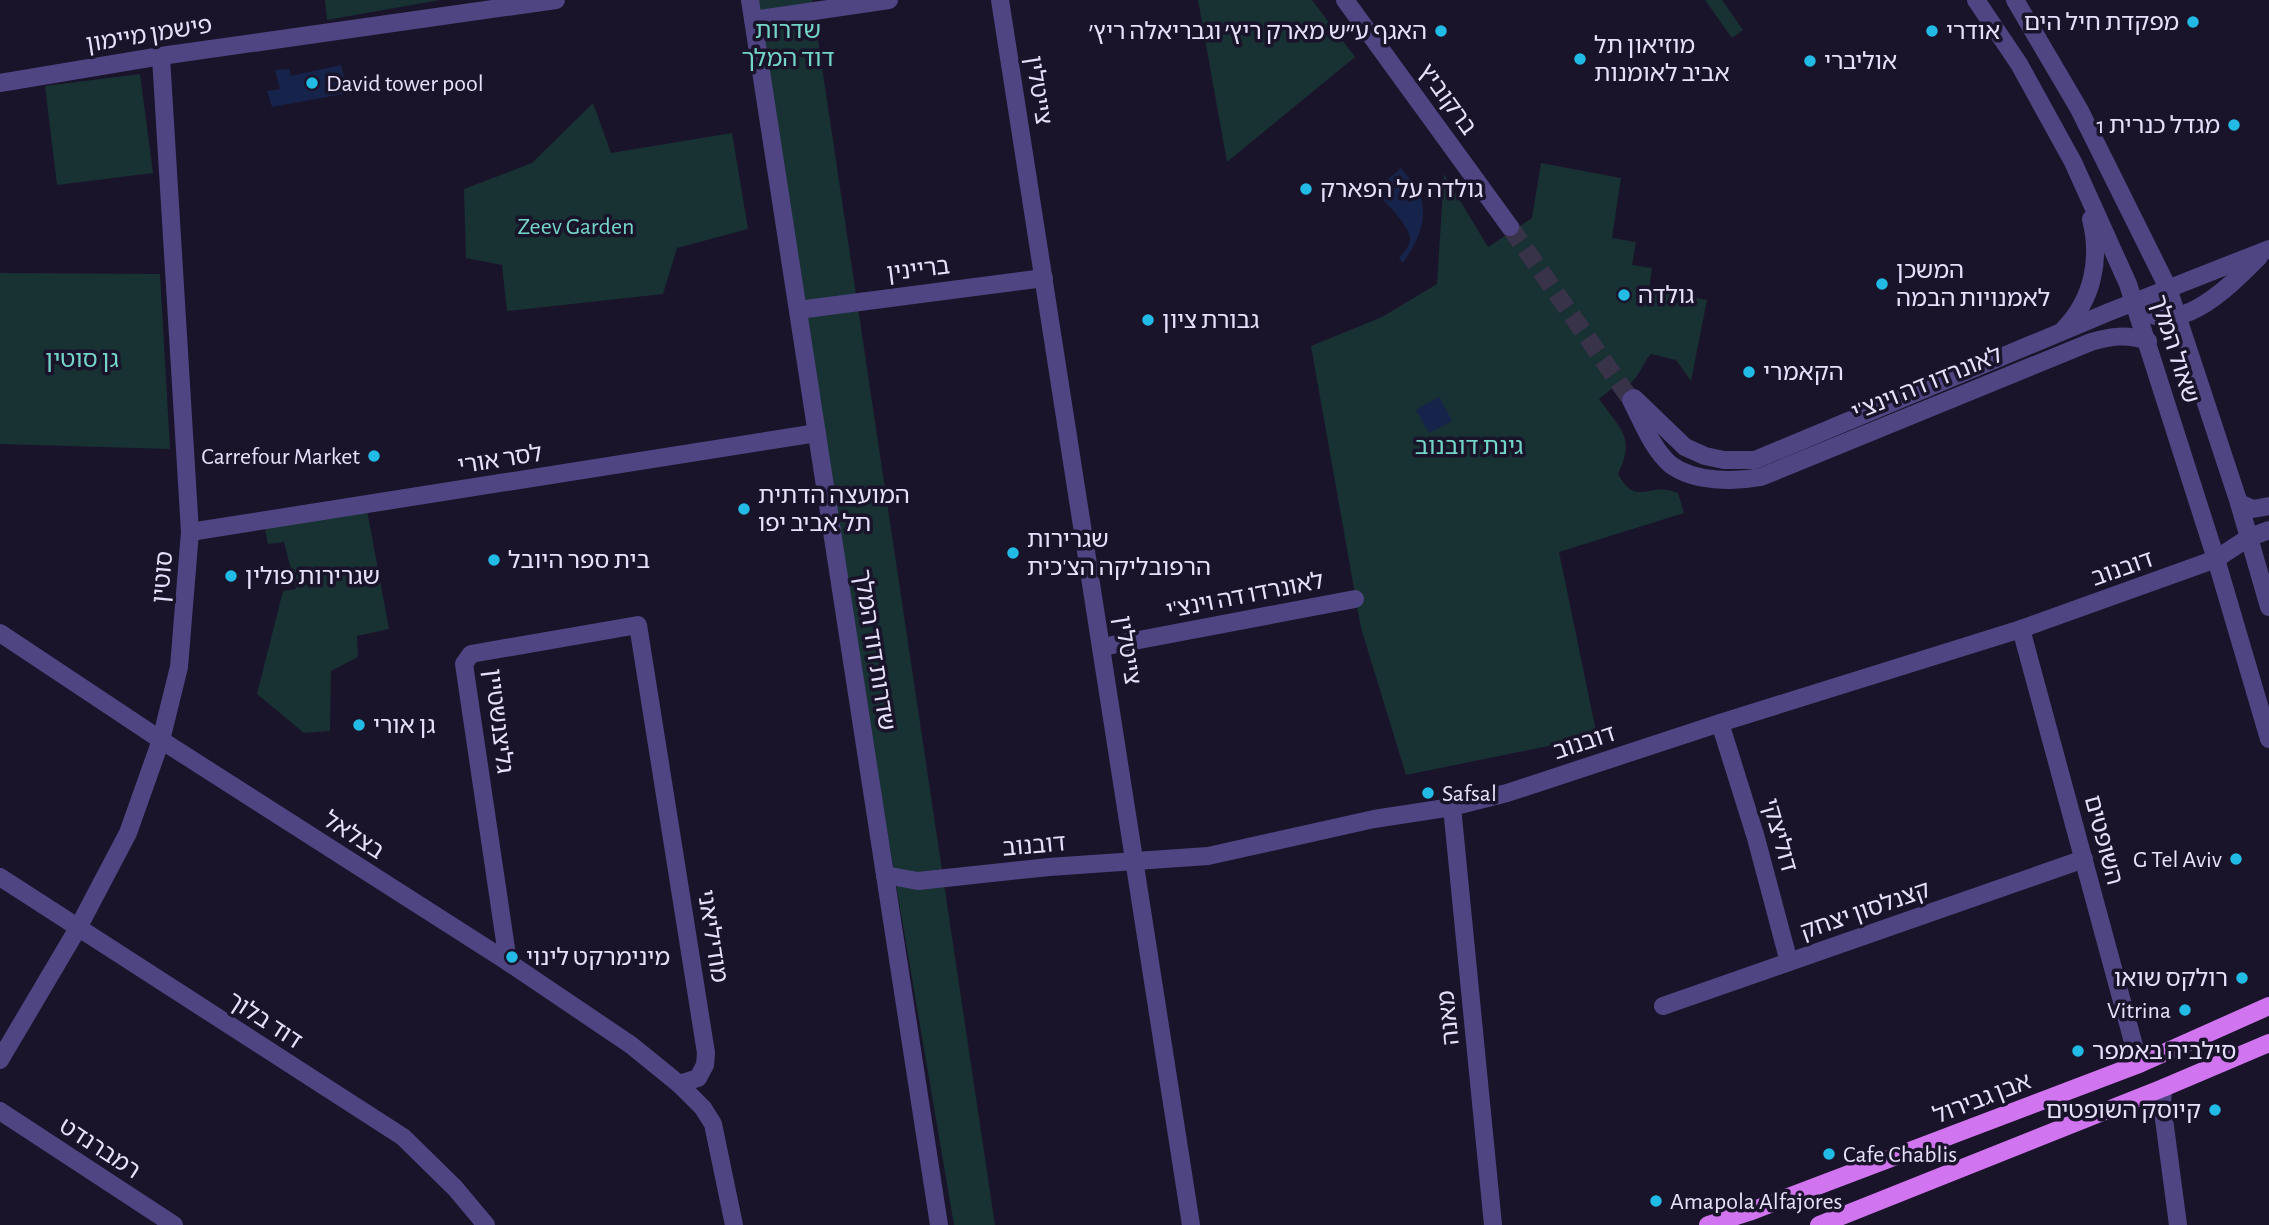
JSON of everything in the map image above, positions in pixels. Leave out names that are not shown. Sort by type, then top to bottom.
[{"type":"main road","name":"אבן גבירול","points":[[1708,1225],[1749,1212],[2139,1064],[2269,1006]]},
{"type":"main road","points":[[1819,1225],[2269,1043]]},
{"type":"street","name":"פישמן מיימון","points":[[0,83],[554,0]]},
{"type":"street","name":"שדרות דוד המלך","points":[[750,0],[939,1225]]},
{"type":"street","points":[[753,20],[889,0]]},
{"type":"street","name":"צייטלין","points":[[1000,0],[1191,1225]]},
{"type":"street","name":"ברקוביץ","points":[[1345,0],[1510,227]]},
{"type":"street","name":"שאול המלך","points":[[1976,0],[2019,64],[2073,162],[2134,302],[2216,559],[2269,739]]},
{"type":"street","name":"שאול המלך","points":[[2015,0],[2079,109],[2168,288],[2239,503],[2269,607]]},
{"type":"street","name":"סוטין","points":[[0,1060],[78,928],[128,833],[161,740],[179,667],[190,532],[161,57]]},
{"type":"street","points":[[2059,333],[2083,305],[2092,284],[2096,252],[2094,230],[2073,162]]},
{"type":"street","points":[[2134,302],[2143,311],[2157,317],[2178,315],[2199,307],[2219,295],[2266,251]]},
{"type":"street","name":"לאונרדו דה וינצ'י","points":[[2148,341],[2120,335],[2091,342],[1761,477],[1725,482],[1698,476],[1672,465],[1650,438],[1633,399],[1685,447],[1705,456],[1724,460],[1755,460],[1783,451],[2168,288],[2266,251]]},
{"type":"street","name":"בריינין","points":[[798,310],[1044,278]]},
{"type":"street","name":"לסר אורי","points":[[190,532],[817,433]]},
{"type":"street","points":[[2239,503],[2253,509],[2269,506]]},
{"type":"street","name":"דובנוב","points":[[885,875],[918,881],[1208,856],[1374,819],[1452,807],[1507,793],[2021,629],[2216,559],[2248,538],[2269,530]]},
{"type":"street","name":"לאונרדו דה וינצ'י","points":[[1102,647],[1355,599]]},
{"type":"street","name":"גליצנשטיין","points":[[508,962],[464,664],[471,654],[638,625]]},
{"type":"street","name":"מודיליאני","points":[[638,625],[706,1053],[705,1065],[698,1078],[679,1084]]},
{"type":"street","name":"השופטים","points":[[2021,629],[2139,1064]]},
{"type":"street","name":"בצלאל","points":[[0,633],[161,740],[508,962],[631,1045],[679,1084]]},
{"type":"street","name":"דוליצקי","points":[[1720,723],[1756,838],[1789,962]]},
{"type":"street","name":"מאנה","points":[[1452,807],[1493,1225]]},
{"type":"street","name":"קצנלסון יצחק","points":[[1663,1006],[2084,859]]},
{"type":"street","name":"דוד בלוך","points":[[0,877],[403,1137],[454,1188],[486,1225]]},
{"type":"street","points":[[679,1084],[703,1108],[713,1124],[734,1225]]},
{"type":"street","points":[[2163,1088],[2162,1104],[2178,1225]]},
{"type":"street","name":"רמברנדט","points":[[0,1111],[174,1225]]},
{"type":"green space","points":[[325,0],[440,0],[327,20]]},
{"type":"green space","name":"שדרות דוד המלך","points":[[751,0],[812,0],[995,1225],[954,1225],[795,291]]},
{"type":"green space","points":[[1198,0],[1312,0],[1355,57],[1227,162]]},
{"type":"green space","points":[[1705,0],[1722,0],[1743,30],[1732,38]]},
{"type":"green space","points":[[140,74],[153,173],[57,185],[45,86]]},
{"type":"green space","name":"Zeev Garden","points":[[593,103],[611,153],[732,133],[748,229],[677,248],[663,294],[507,311],[502,265],[466,258],[464,189],[532,163]]},
{"type":"green space","name":"גינת דובנוב","points":[[1541,163],[1621,178],[1612,238],[1636,242],[1632,265],[1652,268],[1649,289],[1707,300],[1691,381],[1676,360],[1651,354],[1633,381],[1629,384],[1623,380],[1599,399],[1623,434],[1626,451],[1618,474],[1625,484],[1638,492],[1659,489],[1678,493],[1684,513],[1559,552],[1597,736],[1406,775],[1361,628],[1311,346],[1382,317],[1437,284],[1444,174],[1488,247],[1532,218]]},
{"type":"green space","name":"גן סוטין","points":[[0,273],[160,274],[170,449],[0,444]]},
{"type":"green space","points":[[367,510],[389,629],[357,636],[358,657],[331,671],[330,731],[304,733],[257,694],[283,591],[296,589],[284,542],[268,544],[264,525]]},
{"type":"water","name":"David tower pool","points":[[341,65],[348,93],[272,107],[267,91],[280,89],[275,70],[289,69],[291,76]]},
{"type":"water","points":[[1401,168],[1418,190],[1423,210],[1421,229],[1403,263],[1399,258],[1409,243],[1409,233],[1375,191]]},
{"type":"water","points":[[1439,397],[1452,421],[1429,433],[1416,410]]},
{"type":"tunnel","points":[[1510,227],[1631,400]]},
{"type":"place","name":"מפקדת חיל הים","points":[[2193,22]]},
{"type":"place","name":"האגף ע״ש מארק ריץ׳ וגבריאלה ריץ׳","points":[[1441,31]]},
{"type":"place","name":"אודרי","points":[[1932,31]]},
{"type":"place","name":"מוזיאון תל אביב לאומנות","points":[[1580,59]]},
{"type":"place","name":"אוליברי","points":[[1810,61]]},
{"type":"place","name":"David tower pool","points":[[312,83]]},
{"type":"place","name":"מגדל כנרית 1","points":[[2234,125]]},
{"type":"place","name":"גולדה על הפארק","points":[[1306,189]]},
{"type":"place","name":"המשכן לאמנויות הבמה","points":[[1882,284]]},
{"type":"place","name":"גולדה","points":[[1624,295]]},
{"type":"place","name":"גבורת ציון","points":[[1148,320]]},
{"type":"place","name":"הקאמרי","points":[[1749,372]]},
{"type":"place","name":"Carrefour Market","points":[[374,456]]},
{"type":"place","name":"המועצה הדתית תל אביב יפו","points":[[744,509]]},
{"type":"place","name":"שגרירות הרפובליקה הצ'כית","points":[[1013,553]]},
{"type":"place","name":"בית ספר היובל","points":[[494,560]]},
{"type":"place","name":"שגרירות פולין","points":[[231,576]]},
{"type":"place","name":"גן אורי","points":[[359,725]]},
{"type":"place","name":"Safsal","points":[[1428,793]]},
{"type":"place","name":"G Tel Aviv","points":[[2236,859]]},
{"type":"place","name":"מינימרקט לינוי","points":[[512,957]]},
{"type":"place","name":"רולקס שואו","points":[[2242,978]]},
{"type":"place","name":"Vitrina","points":[[2185,1010]]},
{"type":"place","name":"סילביה באמפר","points":[[2078,1051]]},
{"type":"place","name":"קיוסק השופטים","points":[[2215,1110]]},
{"type":"place","name":"Cafe Chablis","points":[[1829,1154]]},
{"type":"place","name":"Amapola Alfajores","points":[[1656,1201]]}]
